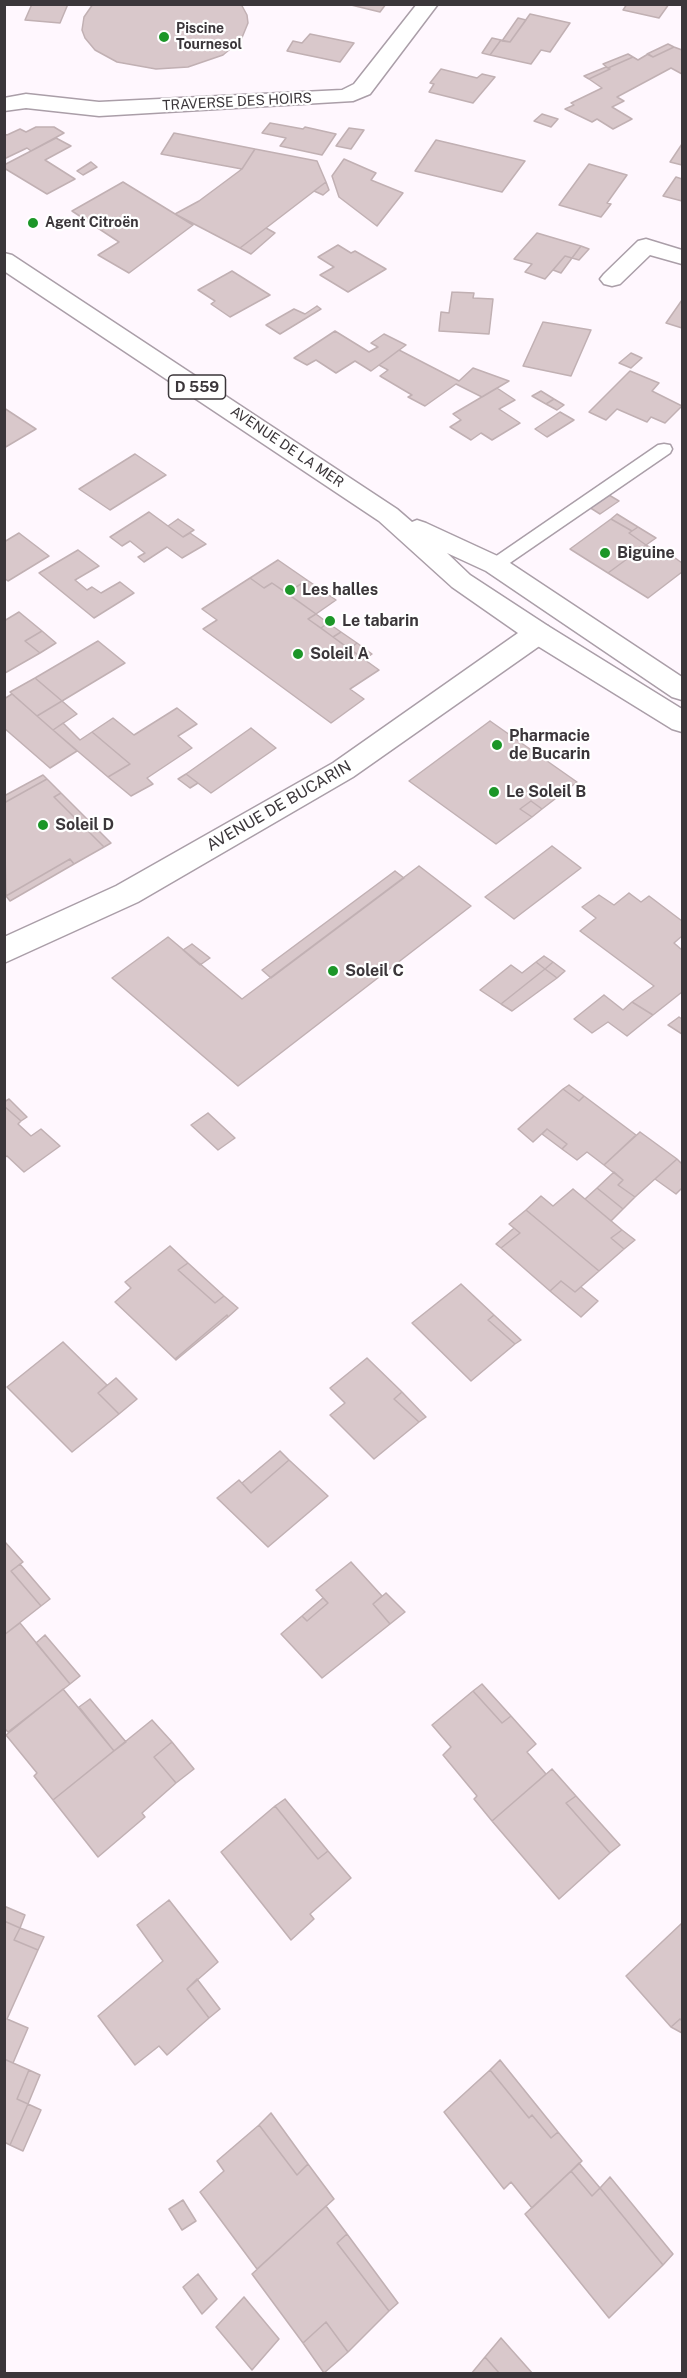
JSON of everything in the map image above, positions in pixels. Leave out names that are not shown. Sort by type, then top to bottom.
[{"type":"street","name":"TRAVERSE DES HOIRS","points":[[4,105],[26,101],[99,109],[345,96],[362,89],[428,4]]},
{"type":"street","points":[[612,279],[646,246],[682,257]]},
{"type":"street","name":"AVENUE DE LA MER","points":[[4,260],[388,515],[461,581],[538,633],[682,722]]},
{"type":"street","name":"AVENUE DE LA MER","points":[[388,515],[495,565],[682,690]]},
{"type":"street","name":"AVENUE DE BUCARIN","points":[[4,951],[127,894],[343,770],[538,633]]},
{"type":"lane","points":[[495,565],[663,449]]},
{"type":"building","points":[[32,4],[68,4],[60,23],[25,20]]},
{"type":"building","name":"Piscine Tournesol","points":[[93,4],[241,4],[247,15],[248,23],[241,40],[223,55],[188,67],[156,69],[117,62],[95,50],[85,38],[82,30],[84,17]]},
{"type":"building","points":[[347,4],[386,4],[380,12]]},
{"type":"building","points":[[627,4],[669,4],[659,18],[623,10]]},
{"type":"building","points":[[530,14],[570,23],[550,52],[541,50],[531,64],[490,55],[501,40],[510,42]]},
{"type":"building","points":[[518,18],[526,20],[510,42],[502,41]]},
{"type":"building","points":[[310,34],[354,43],[340,62],[287,51],[293,41],[302,43]]},
{"type":"building","points":[[492,38],[501,40],[490,55],[482,53]]},
{"type":"building","points":[[668,44],[674,47],[653,57],[647,54]]},
{"type":"building","points":[[674,47],[682,50],[682,74],[671,68],[617,97],[624,101],[612,107],[632,119],[613,129],[597,119],[592,122],[565,109],[574,105],[571,103],[602,88],[589,79],[610,69],[608,68],[633,57],[638,60],[648,54],[653,57]]},
{"type":"building","points":[[628,54],[633,57],[608,68],[603,64]]},
{"type":"building","points":[[606,67],[610,69],[589,79],[584,76]]},
{"type":"building","points":[[441,69],[477,78],[482,74],[495,77],[473,103],[429,92],[434,84],[430,83]]},
{"type":"building","points":[[542,114],[558,119],[551,127],[534,121]]},
{"type":"building","points":[[270,123],[303,129],[305,127],[336,134],[322,155],[280,146],[286,138],[262,133]]},
{"type":"building","points":[[36,127],[54,127],[64,133],[31,151],[27,148],[4,159],[4,134],[7,135],[20,129],[26,132]]},
{"type":"building","points":[[349,128],[364,130],[351,149],[336,146]]},
{"type":"building","points":[[174,133],[255,149],[242,169],[161,154]]},
{"type":"building","points":[[56,138],[71,146],[45,160],[75,179],[47,194],[4,168],[4,165]]},
{"type":"building","points":[[436,140],[525,161],[502,192],[415,171]]},
{"type":"building","points":[[682,144],[682,165],[670,162]]},
{"type":"building","points":[[255,149],[317,161],[326,182],[240,248],[175,214],[199,201],[242,169]]},
{"type":"building","points":[[344,159],[376,173],[371,180],[403,193],[377,226],[339,197],[332,176]]},
{"type":"building","points":[[91,162],[97,167],[83,175],[77,171]]},
{"type":"building","points":[[589,164],[627,175],[607,203],[611,204],[601,217],[559,205]]},
{"type":"building","points":[[676,177],[682,179],[682,201],[663,196]]},
{"type":"building","points":[[123,182],[193,225],[129,273],[98,255],[119,242],[72,211]]},
{"type":"building","points":[[326,182],[329,190],[323,195],[314,191]]},
{"type":"building","points":[[266,228],[275,233],[251,254],[240,248]]},
{"type":"building","points":[[537,233],[581,246],[572,258],[565,256],[545,279],[525,272],[532,264],[514,259]]},
{"type":"building","points":[[338,245],[351,253],[355,251],[386,269],[348,292],[320,275],[334,267],[318,257]]},
{"type":"building","points":[[581,246],[589,249],[579,260],[572,258]]},
{"type":"building","points":[[565,256],[572,258],[561,273],[553,270]]},
{"type":"building","points":[[232,271],[270,295],[230,317],[211,304],[215,301],[198,290]]},
{"type":"building","points":[[452,292],[474,293],[473,298],[493,299],[489,334],[439,331],[441,312],[449,313]]},
{"type":"building","points":[[682,300],[682,328],[666,323]]},
{"type":"building","points":[[317,306],[321,309],[280,334],[266,325],[294,309],[305,314]]},
{"type":"building","points":[[543,322],[591,330],[571,376],[523,366]]},
{"type":"building","points":[[335,331],[369,352],[378,347],[371,343],[384,334],[406,345],[371,371],[355,361],[336,373],[316,360],[307,365],[294,358]]},
{"type":"building","points":[[399,350],[459,381],[473,368],[509,381],[482,397],[456,384],[425,406],[408,397],[412,395],[380,376],[388,370],[379,365]]},
{"type":"building","points":[[631,353],[642,358],[631,368],[619,363]]},
{"type":"building","points":[[630,371],[659,383],[652,391],[682,406],[665,423],[651,417],[647,422],[617,409],[606,420],[589,412]]},
{"type":"building","points":[[497,388],[515,400],[499,409],[520,423],[492,440],[481,433],[471,440],[450,427],[461,420],[453,414]]},
{"type":"building","points":[[541,391],[554,399],[546,404],[532,396]]},
{"type":"building","points":[[554,399],[564,405],[557,410],[546,404]]},
{"type":"building","points":[[4,408],[36,429],[4,448]]},
{"type":"building","points":[[560,412],[574,420],[547,437],[535,429]]},
{"type":"building","points":[[135,454],[166,475],[110,510],[79,489]]},
{"type":"building","points":[[609,495],[619,501],[600,514],[589,507]]},
{"type":"building","points":[[149,512],[183,537],[190,533],[206,544],[182,558],[167,547],[144,562],[138,557],[145,553],[130,541],[122,546],[110,537]]},
{"type":"building","points":[[617,514],[638,527],[632,531],[611,519]]},
{"type":"building","points":[[178,519],[194,530],[183,537],[168,526]]},
{"type":"building","points":[[611,519],[632,531],[629,533],[646,545],[608,573],[570,549]]},
{"type":"building","points":[[638,527],[656,538],[646,545],[629,533]]},
{"type":"building","points":[[19,533],[49,556],[8,581],[4,578],[4,542]]},
{"type":"building","points":[[646,545],[662,555],[667,552],[682,563],[682,572],[648,598],[608,573]]},
{"type":"building","points":[[78,550],[99,566],[75,580],[87,590],[92,587],[101,593],[120,582],[134,593],[94,618],[39,573]]},
{"type":"building","points":[[278,560],[307,580],[287,593],[272,583],[264,588],[250,578]]},
{"type":"building","name":"Soleil A","points":[[250,578],[264,588],[272,583],[316,614],[308,619],[379,670],[350,689],[364,699],[331,723],[203,629],[217,620],[202,609]]},
{"type":"building","points":[[307,580],[336,600],[316,614],[287,593]]},
{"type":"building","points":[[19,612],[42,631],[25,641],[40,653],[5,673],[4,621]]},
{"type":"building","points":[[316,614],[328,623],[321,628],[308,619]]},
{"type":"building","points":[[328,623],[341,632],[333,637],[321,628]]},
{"type":"building","points":[[42,631],[56,643],[40,653],[25,641]]},
{"type":"building","points":[[341,632],[357,643],[349,649],[333,637]]},
{"type":"building","points":[[98,641],[125,663],[62,701],[35,678]]},
{"type":"building","points":[[357,643],[372,654],[365,659],[349,649]]},
{"type":"building","points":[[35,678],[62,701],[37,716],[10,692]]},
{"type":"building","points":[[12,694],[77,751],[50,768],[4,728],[4,699]]},
{"type":"building","points":[[62,701],[77,714],[53,730],[37,716]]},
{"type":"building","points":[[177,708],[197,724],[178,736],[192,748],[147,778],[153,784],[131,796],[108,777],[130,764],[92,732],[113,718],[134,735]]},
{"type":"building","name":"Le Soleil B","points":[[490,721],[577,782],[542,809],[531,801],[520,809],[532,817],[496,844],[409,781]]},
{"type":"building","points":[[63,723],[80,740],[92,732],[130,764],[108,777],[53,730]]},
{"type":"building","points":[[251,728],[276,748],[211,793],[186,774]]},
{"type":"building","points":[[186,774],[198,783],[190,788],[178,779]]},
{"type":"building","points":[[43,775],[47,779],[4,803],[4,796]]},
{"type":"building","name":"Soleil D","points":[[47,779],[61,793],[54,797],[104,847],[74,864],[70,859],[6,896],[4,803]]},
{"type":"building","points":[[61,793],[111,843],[104,847],[54,797]]},
{"type":"building","points":[[531,801],[542,809],[532,817],[520,809]]},
{"type":"building","points":[[552,846],[581,868],[514,919],[485,897]]},
{"type":"building","points":[[70,859],[74,864],[10,901],[6,896]]},
{"type":"building","name":"Soleil C","points":[[419,866],[471,906],[238,1086],[112,978],[168,937],[242,999]]},
{"type":"building","points":[[395,871],[404,878],[271,978],[262,970]]},
{"type":"building","points":[[629,893],[641,902],[649,896],[682,921],[682,936],[674,943],[682,950],[682,992],[653,1015],[632,1002],[654,986],[580,931],[596,918],[582,907],[599,895],[614,905]]},
{"type":"building","points":[[192,944],[210,958],[200,965],[183,950]]},
{"type":"building","points":[[544,956],[553,962],[545,969],[536,962]]},
{"type":"building","points":[[536,962],[545,969],[501,1004],[480,990],[511,965],[522,973]]},
{"type":"building","points":[[553,962],[565,971],[557,978],[545,969]]},
{"type":"building","points":[[545,969],[557,978],[512,1011],[501,1004]]},
{"type":"building","points":[[604,995],[623,1010],[632,1002],[653,1015],[627,1036],[608,1022],[592,1033],[574,1019]]},
{"type":"building","points":[[679,1017],[682,1019],[682,1034],[668,1025]]},
{"type":"building","points":[[569,1085],[584,1096],[579,1101],[563,1089]]},
{"type":"building","points":[[563,1089],[579,1101],[584,1096],[636,1135],[604,1165],[587,1152],[577,1160],[562,1149],[567,1144],[547,1129],[533,1142],[518,1129]]},
{"type":"building","points":[[9,1099],[27,1117],[21,1121],[4,1106],[4,1102]]},
{"type":"building","points":[[4,1106],[21,1121],[18,1124],[31,1136],[41,1129],[60,1146],[24,1172],[7,1156],[4,1158]]},
{"type":"building","points":[[208,1113],[235,1138],[218,1150],[191,1125]]},
{"type":"building","points":[[547,1129],[567,1144],[562,1149],[542,1134]]},
{"type":"building","points":[[640,1132],[677,1159],[635,1197],[618,1185],[623,1180],[604,1165]]},
{"type":"building","points":[[677,1159],[682,1164],[682,1188],[676,1194],[655,1179]]},
{"type":"building","points":[[614,1172],[623,1180],[618,1185],[635,1197],[623,1209],[597,1188]]},
{"type":"building","points":[[597,1188],[623,1209],[611,1221],[585,1199]]},
{"type":"building","points":[[573,1189],[622,1230],[611,1238],[624,1249],[599,1271],[526,1210],[541,1196],[553,1206]]},
{"type":"building","points":[[526,1210],[599,1271],[575,1292],[561,1281],[550,1291],[501,1248],[520,1233],[509,1224]]},
{"type":"building","points":[[514,1228],[520,1233],[501,1248],[496,1244]]},
{"type":"building","points":[[622,1230],[635,1240],[624,1249],[611,1238]]},
{"type":"building","points":[[170,1246],[188,1263],[178,1270],[215,1303],[224,1296],[238,1308],[175,1359],[115,1302],[131,1288],[125,1282]]},
{"type":"building","points":[[188,1263],[224,1296],[215,1303],[178,1270]]},
{"type":"building","points":[[561,1281],[575,1292],[581,1287],[598,1301],[581,1317],[550,1291]]},
{"type":"building","points":[[461,1284],[494,1315],[488,1320],[515,1344],[471,1381],[412,1323]]},
{"type":"building","points":[[227,1315],[228,1317],[175,1359]]},
{"type":"building","points":[[494,1315],[521,1340],[515,1344],[488,1320]]},
{"type":"building","points":[[63,1342],[107,1385],[98,1393],[119,1414],[72,1452],[7,1387]]},
{"type":"building","points":[[367,1358],[402,1392],[394,1399],[419,1422],[374,1459],[330,1415],[345,1403],[330,1388]]},
{"type":"building","points":[[116,1378],[137,1399],[119,1414],[98,1393]]},
{"type":"building","points":[[402,1392],[426,1417],[419,1422],[394,1399]]},
{"type":"building","points":[[280,1451],[289,1460],[251,1493],[242,1483]]},
{"type":"building","points":[[289,1460],[328,1496],[268,1547],[217,1498],[239,1480],[251,1493]]},
{"type":"building","points":[[5,1542],[23,1562],[11,1571],[41,1606],[4,1635]]},
{"type":"building","points":[[351,1562],[382,1596],[373,1604],[390,1624],[322,1678],[281,1634],[302,1616],[307,1621],[328,1603],[316,1590]]},
{"type":"building","points":[[20,1564],[50,1599],[41,1606],[11,1571]]},
{"type":"building","points":[[386,1593],[405,1612],[390,1624],[373,1604]]},
{"type":"building","points":[[323,1598],[328,1603],[307,1621],[302,1616]]},
{"type":"building","points":[[20,1623],[70,1684],[8,1732],[4,1728],[4,1635]]},
{"type":"building","points":[[45,1635],[80,1676],[70,1684],[36,1643]]},
{"type":"building","points":[[482,1684],[511,1716],[502,1723],[473,1691]]},
{"type":"building","points":[[63,1689],[114,1751],[53,1800],[34,1776],[37,1773],[6,1735]]},
{"type":"building","points":[[473,1691],[502,1723],[511,1716],[536,1744],[527,1752],[546,1774],[492,1821],[474,1799],[477,1796],[443,1755],[451,1747],[432,1725]]},
{"type":"building","points":[[90,1699],[126,1742],[114,1751],[79,1707]]},
{"type":"building","points":[[152,1720],[172,1742],[154,1757],[176,1783],[142,1813],[145,1817],[98,1857],[53,1800]]},
{"type":"building","points":[[172,1742],[194,1769],[176,1783],[154,1757]]},
{"type":"building","points":[[552,1769],[576,1796],[566,1803],[610,1853],[559,1899],[492,1821]]},
{"type":"building","points":[[576,1796],[620,1845],[610,1853],[566,1803]]},
{"type":"building","points":[[285,1799],[328,1851],[318,1859],[275,1806]]},
{"type":"building","points":[[275,1806],[318,1859],[328,1851],[351,1878],[310,1914],[314,1919],[291,1940],[221,1852]]},
{"type":"building","points":[[169,1900],[218,1962],[187,1989],[209,2018],[167,2055],[159,2046],[135,2065],[98,2016],[163,1961],[137,1925]]},
{"type":"building","points":[[4,1906],[25,1915],[20,1928],[4,1921]]},
{"type":"building","points":[[4,1921],[20,1928],[14,1940],[38,1950],[7,2019],[28,2028],[13,2063],[4,2059]]},
{"type":"building","points":[[682,1923],[682,2021],[680,2019],[671,2027],[626,1976]]},
{"type":"building","points":[[20,1928],[44,1937],[38,1950],[14,1940]]},
{"type":"building","points":[[197,1979],[220,2009],[209,2018],[187,1989]]},
{"type":"building","points":[[680,2019],[682,2021],[682,2033],[671,2027]]},
{"type":"building","points":[[4,2059],[29,2070],[17,2099],[28,2104],[10,2145],[4,2142]]},
{"type":"building","points":[[500,2060],[558,2132],[551,2138],[532,2115],[529,2118],[490,2070]]},
{"type":"building","points":[[29,2070],[40,2075],[28,2104],[17,2099]]},
{"type":"building","points":[[490,2070],[529,2118],[532,2115],[551,2138],[558,2132],[582,2161],[532,2208],[511,2182],[504,2189],[444,2112]]},
{"type":"building","points":[[28,2104],[41,2110],[23,2151],[10,2145]]},
{"type":"building","points":[[271,2113],[308,2164],[297,2175],[259,2125]]},
{"type":"building","points":[[259,2125],[297,2175],[308,2164],[334,2199],[257,2269],[200,2192],[224,2171],[217,2161]]},
{"type":"building","points":[[579,2163],[600,2188],[592,2196],[571,2171]]},
{"type":"building","points":[[571,2171],[592,2196],[600,2188],[663,2265],[609,2318],[525,2214]]},
{"type":"building","points":[[610,2177],[673,2254],[663,2265],[600,2188]]},
{"type":"building","points":[[183,2200],[196,2221],[182,2230],[169,2209]]},
{"type":"building","points":[[326,2206],[347,2234],[337,2243],[389,2311],[348,2352],[326,2322],[303,2343],[252,2274]]},
{"type":"building","points":[[347,2234],[398,2303],[389,2311],[337,2243]]},
{"type":"building","points":[[198,2274],[217,2299],[202,2314],[183,2287]]},
{"type":"building","points":[[244,2297],[279,2339],[252,2370],[216,2327]]},
{"type":"building","points":[[326,2322],[348,2352],[324,2373],[303,2343]]},
{"type":"building","points":[[501,2338],[533,2374],[500,2374],[485,2357]]},
{"type":"building","points":[[485,2357],[500,2374],[471,2374]]},
{"type":"place","name":"Piscine Tournesol","points":[[164,37]]},
{"type":"place","name":"Agent Citroën","points":[[33,223]]},
{"type":"place","name":"Biguine","points":[[605,553]]},
{"type":"place","name":"Les halles","points":[[290,590]]},
{"type":"place","name":"Le tabarin","points":[[330,621]]},
{"type":"place","name":"Soleil A","points":[[298,654]]},
{"type":"place","name":"Pharmacie de Bucarin","points":[[497,745]]},
{"type":"place","name":"Le Soleil B","points":[[494,792]]},
{"type":"place","name":"Soleil D","points":[[43,825]]},
{"type":"place","name":"Soleil C","points":[[333,971]]}]
